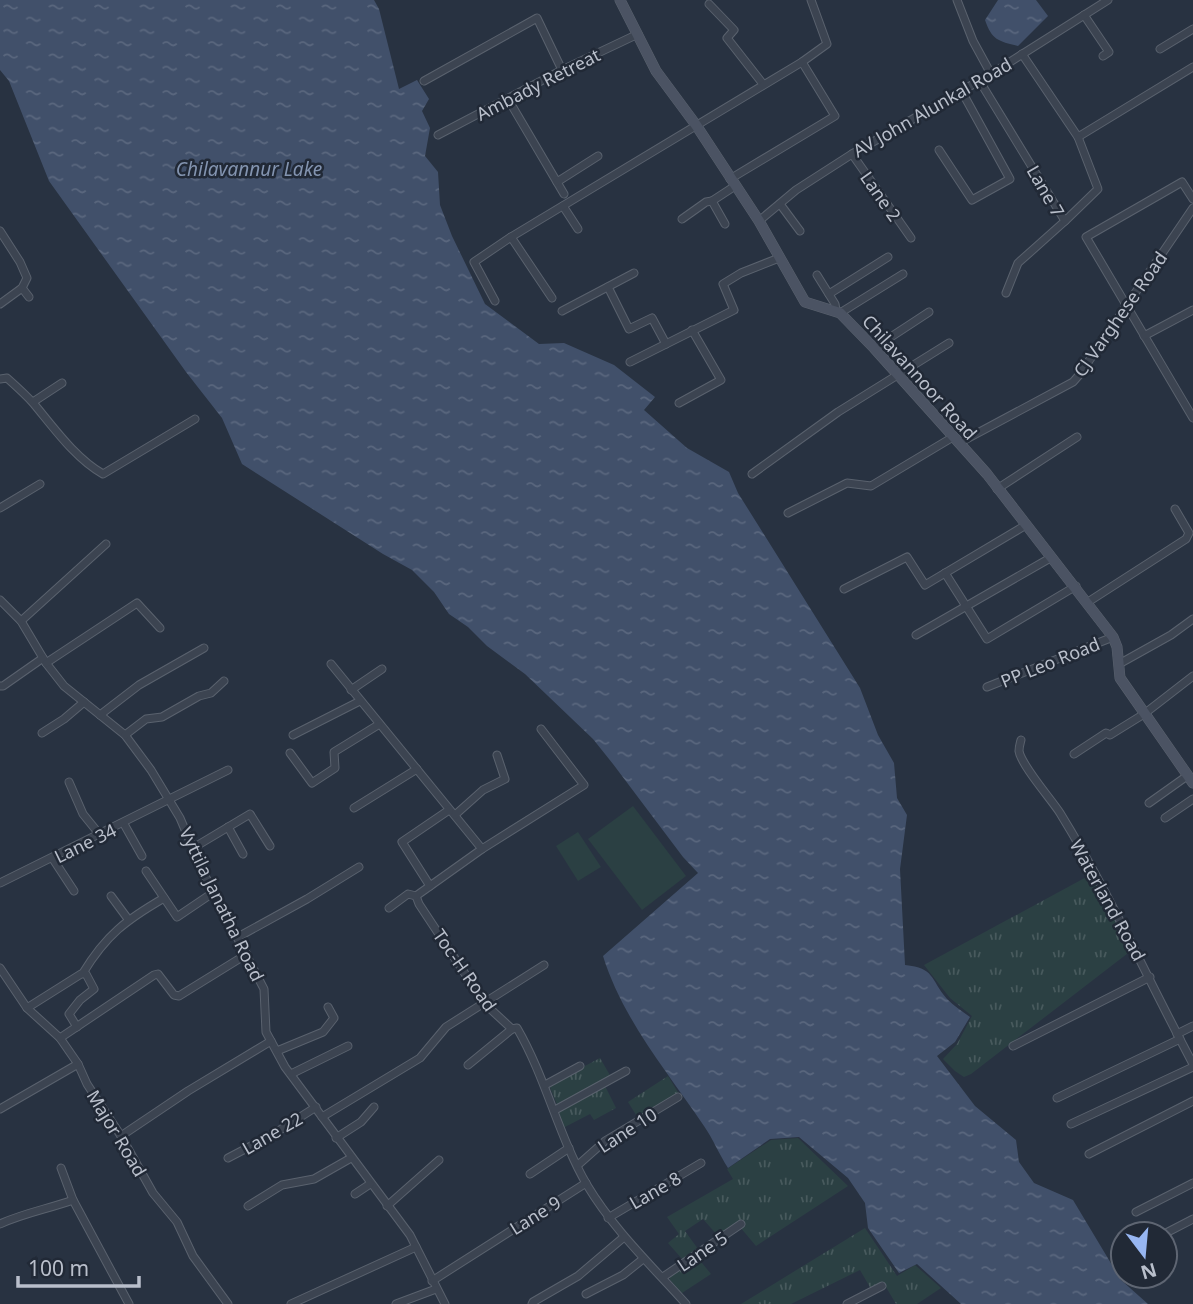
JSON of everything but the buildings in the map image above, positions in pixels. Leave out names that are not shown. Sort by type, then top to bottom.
[{"type":"street","name":"Chilavannoor Road","points":[[620,0],[656,71],[696,125],[759,220],[805,302],[838,311],[987,474],[1113,637],[1119,678],[1190,779]]},
{"type":"street","points":[[495,301],[474,262],[763,83],[802,62],[827,44],[811,0]]},
{"type":"street","points":[[957,0],[990,74]]},
{"type":"street","name":"AV John Alunkal Road","points":[[759,220],[796,190],[852,154],[990,74],[1108,0]]},
{"type":"street","points":[[709,4],[734,30],[727,38],[763,83]]},
{"type":"street","points":[[1084,15],[1110,52],[1104,56]]},
{"type":"street","points":[[424,81],[537,18],[562,70]]},
{"type":"street","points":[[1160,49],[1193,29]]},
{"type":"street","name":"Ambady Retreat","points":[[438,135],[562,70],[638,34]]},
{"type":"street","points":[[1022,54],[1085,149]]},
{"type":"street","points":[[682,219],[706,202],[712,201],[733,182],[835,116],[802,62]]},
{"type":"street","points":[[1078,137],[1193,67]]},
{"type":"street","name":"Lane 7","points":[[979,80],[1065,221],[1018,262],[1006,293]]},
{"type":"street","points":[[939,150],[972,200],[1010,179],[961,90]]},
{"type":"street","points":[[508,99],[564,194]]},
{"type":"street","points":[[1065,221],[1098,189],[1078,137]]},
{"type":"street","name":"Lane 2","points":[[852,154],[911,238]]},
{"type":"street","points":[[557,182],[598,156]]},
{"type":"street","points":[[1193,199],[1182,182],[1086,237],[1193,418]]},
{"type":"street","points":[[712,201],[725,224]]},
{"type":"street","points":[[780,204],[800,231]]},
{"type":"street","points":[[563,206],[578,229]]},
{"type":"street","name":"CJ Varghese Road","points":[[788,513],[847,483],[871,486],[1073,382],[1193,208]]},
{"type":"street","points":[[0,231],[27,278],[22,288],[0,304]]},
{"type":"street","points":[[511,237],[552,298]]},
{"type":"street","points":[[829,294],[888,257]]},
{"type":"street","points":[[630,362],[734,310],[723,284],[741,273],[779,258]]},
{"type":"street","points":[[562,312],[634,273]]},
{"type":"street","points":[[817,275],[838,311],[903,274]]},
{"type":"street","points":[[608,287],[629,329],[652,318],[666,344]]},
{"type":"street","points":[[22,288],[29,297]]},
{"type":"street","points":[[1144,336],[1193,310]]},
{"type":"street","points":[[874,348],[929,312]]},
{"type":"street","points":[[679,403],[721,380],[692,330]]},
{"type":"street","points":[[752,474],[838,412],[949,343]]},
{"type":"street","points":[[0,379],[7,378],[33,402],[56,431],[95,470],[103,474],[195,419]]},
{"type":"street","points":[[33,402],[62,383]]},
{"type":"street","points":[[997,489],[1077,437]]},
{"type":"street","points":[[0,508],[40,484]]},
{"type":"street","points":[[1088,602],[1185,539],[1189,533],[1175,509]]},
{"type":"street","points":[[844,589],[907,557],[925,585],[1026,525]]},
{"type":"street","points":[[21,621],[106,544]]},
{"type":"street","points":[[916,635],[1052,557]]},
{"type":"street","points":[[945,573],[987,639],[1076,586]]},
{"type":"street","name":"Vyttila Janatha Road","points":[[0,600],[21,621],[64,686],[125,735],[169,800],[264,989],[266,1032],[291,1074],[416,1247],[446,1304]]},
{"type":"street","points":[[0,686],[137,603],[160,628]]},
{"type":"street","points":[[1119,664],[1171,635],[1193,619]]},
{"type":"street","name":"PP Leo Road","points":[[987,687],[1113,637]]},
{"type":"street","points":[[100,715],[139,685],[204,648]]},
{"type":"street","points":[[331,664],[482,849]]},
{"type":"street","points":[[351,690],[382,669]]},
{"type":"street","points":[[1074,754],[1106,733],[1110,735],[1144,714],[1193,676]]},
{"type":"street","points":[[125,735],[146,719],[162,717],[200,696],[211,693],[224,681]]},
{"type":"street","points":[[293,735],[360,701]]},
{"type":"street","points":[[42,733],[64,719],[83,702]]},
{"type":"street","points":[[290,753],[312,783],[335,768],[334,752],[379,725]]},
{"type":"street","points":[[389,908],[408,894],[416,896],[482,849],[584,785],[541,730]]},
{"type":"street","name":"Waterland Road","points":[[1021,740],[1019,752],[1081,848],[1114,906],[1193,1066]]},
{"type":"street","points":[[430,886],[402,842],[452,813],[482,790],[505,779],[497,755]]},
{"type":"street","points":[[354,808],[417,769]]},
{"type":"street","name":"Lane 34","points":[[0,883],[124,824],[228,770]]},
{"type":"street","points":[[1149,803],[1190,779]]},
{"type":"street","points":[[69,782],[83,814],[100,835]]},
{"type":"street","points":[[1165,818],[1193,799]]},
{"type":"street","points":[[193,848],[250,814],[270,846]]},
{"type":"street","points":[[124,824],[142,856]]},
{"type":"street","points":[[229,827],[243,854]]},
{"type":"street","points":[[53,859],[74,891]]},
{"type":"street","points":[[238,937],[359,867]]},
{"type":"street","points":[[146,871],[177,917],[214,892]]},
{"type":"street","points":[[111,896],[128,919]]},
{"type":"street","name":"Toc-H Road","points":[[416,896],[485,1004],[512,1029],[517,1028],[545,1085],[569,1148],[586,1183],[608,1218],[686,1304]]},
{"type":"street","points":[[27,1009],[83,974],[97,951],[128,919],[164,898]]},
{"type":"street","points":[[60,1038],[154,975],[159,975],[174,995],[179,996],[247,954]]},
{"type":"street","points":[[322,1117],[420,1058],[446,1027],[544,965]]},
{"type":"street","name":"Major Road","points":[[0,968],[4,981],[27,1009],[60,1038],[78,1064],[87,1084],[121,1136],[153,1193],[177,1222],[193,1256],[228,1304]]},
{"type":"street","points":[[77,1027],[69,1014],[80,1000],[94,989],[88,975],[83,974]]},
{"type":"street","points":[[1013,1046],[1150,977]]},
{"type":"street","points":[[277,1051],[323,1032],[334,1018],[328,1007]]},
{"type":"street","points":[[1057,1098],[1178,1037],[1193,1026]]},
{"type":"street","points":[[468,1065],[512,1029]]},
{"type":"street","points":[[121,1136],[188,1091],[271,1041]]},
{"type":"street","points":[[291,1074],[348,1046]]},
{"type":"street","points":[[0,1109],[78,1064]]},
{"type":"street","points":[[545,1085],[580,1066]]},
{"type":"street","points":[[1071,1124],[1193,1066]]},
{"type":"street","points":[[555,1110],[626,1071]]},
{"type":"street","name":"Lane 10","points":[[578,1165],[605,1141],[678,1097]]},
{"type":"street","points":[[1089,1154],[1193,1101]]},
{"type":"street","name":"Lane 22","points":[[228,1158],[272,1135],[316,1107]]},
{"type":"street","points":[[336,1138],[361,1122],[374,1107]]},
{"type":"street","points":[[530,1174],[569,1148]]},
{"type":"street","points":[[248,1206],[282,1185],[314,1180],[351,1158]]},
{"type":"street","points":[[387,1206],[439,1160]]},
{"type":"street","name":"Lane 8","points":[[608,1218],[701,1163]]},
{"type":"street","points":[[61,1168],[73,1200],[129,1304]]},
{"type":"street","name":"Lane 9","points":[[396,1304],[434,1285],[484,1247],[586,1183]]},
{"type":"street","points":[[1136,1212],[1193,1183]]},
{"type":"street","points":[[355,1194],[370,1184]]},
{"type":"street","points":[[0,1224],[26,1212],[73,1200]]},
{"type":"street","name":"Lane 5","points":[[663,1278],[741,1224]]},
{"type":"street","points":[[532,1304],[578,1276],[624,1237]]},
{"type":"street","points":[[291,1304],[416,1247]]},
{"type":"street","points":[[586,1294],[623,1275],[643,1259]]},
{"type":"street","points":[[847,1304],[882,1286]]},
{"type":"green space","points":[[633,806],[686,876],[642,910],[588,839]]},
{"type":"green space","points":[[578,832],[601,867],[578,881],[556,846]]},
{"type":"green space","points":[[1092,874],[1132,950],[964,1077],[943,1059],[957,1044],[972,1016],[950,998],[924,965]]},
{"type":"green space","points":[[600,1058],[611,1077],[558,1107],[549,1085]]},
{"type":"green space","points":[[668,1076],[679,1094],[638,1118],[628,1102]]},
{"type":"green space","points":[[605,1086],[616,1108],[594,1120],[590,1114],[563,1128],[559,1112]]},
{"type":"green space","points":[[798,1138],[848,1186],[756,1246],[740,1227],[718,1236],[703,1219],[685,1231],[698,1249],[683,1260],[668,1243],[679,1234],[667,1217],[733,1179],[727,1169],[771,1140]]},
{"type":"green space","points":[[865,1228],[897,1276],[915,1265],[941,1288],[917,1304],[896,1304],[883,1282],[871,1289],[860,1270],[791,1304],[741,1304]]},
{"type":"green space","points":[[697,1257],[711,1274],[682,1293],[670,1277]]},
{"type":"water","name":"Chilavannur Lake","points":[[0,0],[374,0],[379,9],[399,89],[417,80],[429,99],[422,111],[430,128],[425,156],[438,172],[440,205],[485,304],[539,344],[564,343],[614,365],[655,397],[644,410],[687,448],[729,472],[738,493],[860,688],[878,735],[894,763],[897,798],[907,815],[900,869],[905,965],[927,972],[947,999],[970,1017],[955,1042],[937,1056],[975,1106],[1016,1140],[1019,1162],[1034,1183],[1073,1200],[1109,1260],[1109,1290],[1132,1290],[1148,1304],[961,1304],[917,1264],[899,1273],[868,1228],[865,1203],[848,1178],[799,1137],[770,1139],[728,1168],[707,1131],[634,1023],[603,956],[698,873],[593,739],[525,674],[449,614],[434,592],[412,570],[242,464],[222,418],[49,181],[9,81],[0,70]]},
{"type":"water","points":[[998,0],[1036,0],[1048,16],[1018,46],[1005,43],[993,36],[985,20]]}]
